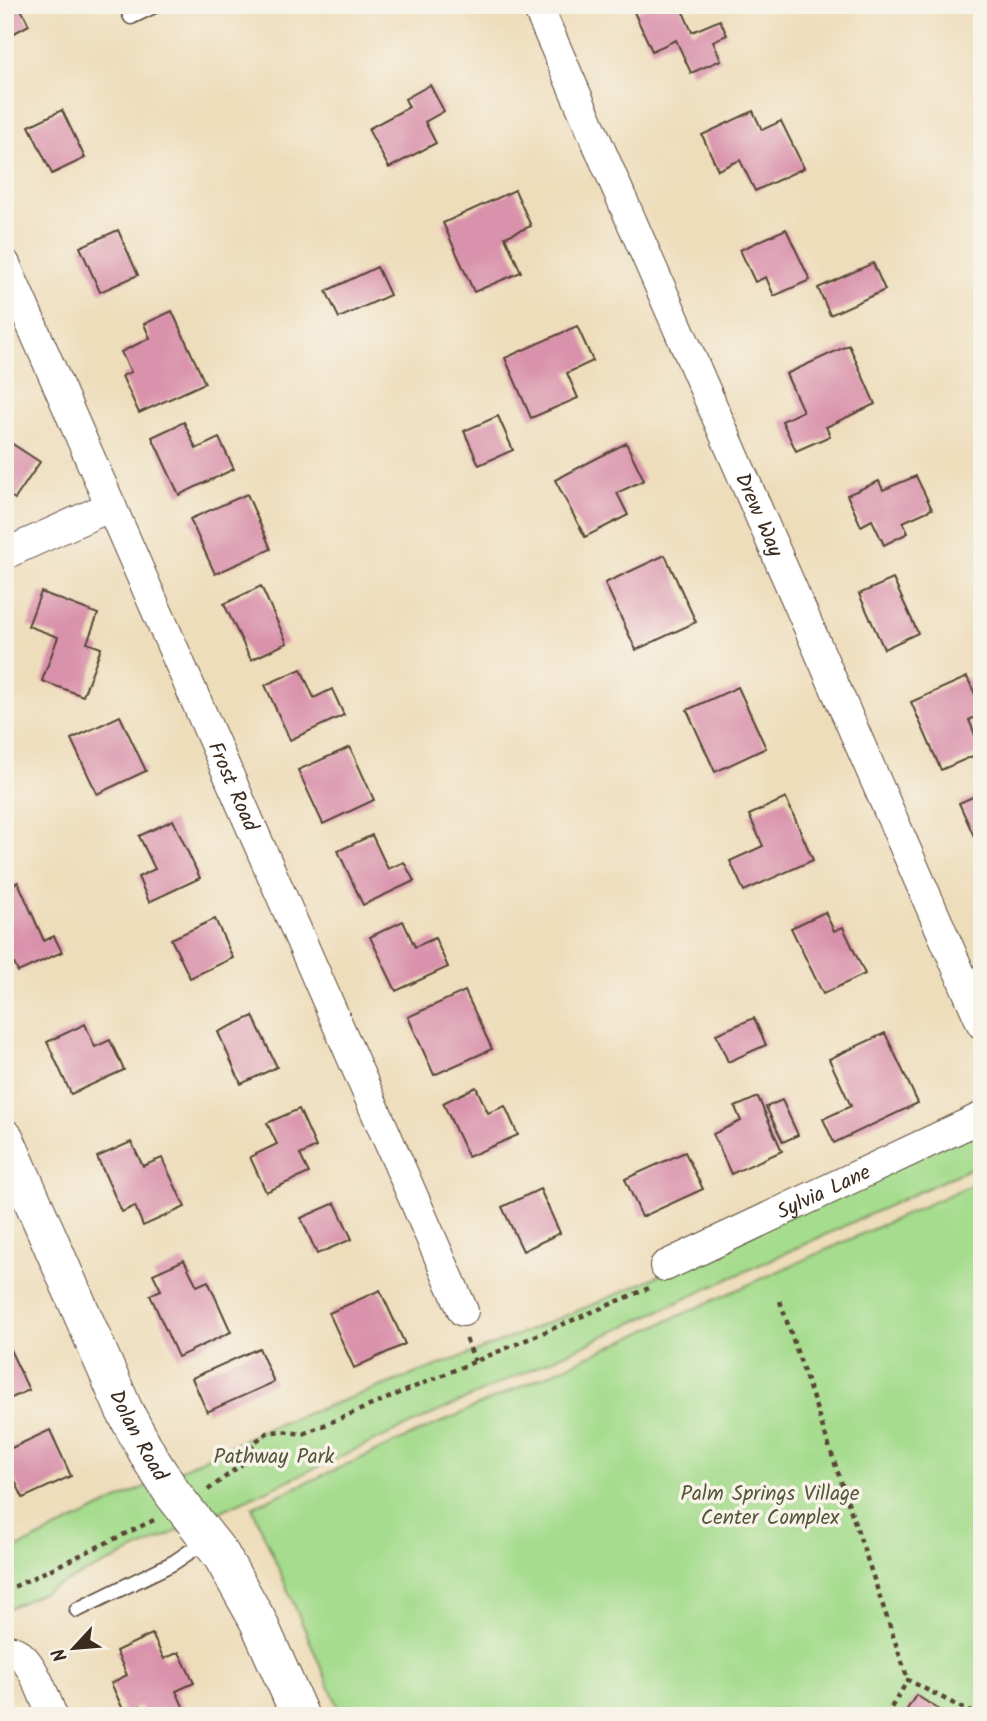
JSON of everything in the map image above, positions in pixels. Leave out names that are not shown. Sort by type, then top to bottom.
[{"type":"street","name":"Drew Way","points":[[537,5],[982,1024]]},
{"type":"street","name":"Frost Road","points":[[5,264],[463,1311]]},
{"type":"street","points":[[5,554],[111,506]]},
{"type":"street","name":"Sylvia Lane","points":[[658,1276],[982,1117]]},
{"type":"street","name":"Dolan Road","points":[[5,1138],[124,1410],[151,1460],[221,1555],[258,1621],[300,1716]]},
{"type":"street","points":[[5,1650],[12,1650],[28,1661],[52,1716]]},
{"type":"lane","points":[[126,5],[131,17],[156,5]]},
{"type":"lane","points":[[76,1611],[173,1563],[208,1539]]},
{"type":"path","points":[[5,1591],[183,1506],[241,1465],[255,1442],[267,1433],[281,1431],[303,1434],[658,1276]]},
{"type":"path","points":[[780,1301],[908,1680],[970,1712],[981,1712]]},
{"type":"path","points":[[886,1716],[908,1680]]},
{"type":"green space","name":"Pathway Park","points":[[982,1122],[982,1163],[5,1610],[5,1554],[265,1429],[480,1350],[599,1302],[752,1234]]},
{"type":"green space","name":"Palm Springs Village Center Complex","points":[[982,1180],[982,1716],[342,1716],[252,1507]]},
{"type":"building","points":[[5,5],[19,5],[29,25],[5,38]]},
{"type":"building","points":[[650,5],[680,5],[692,32],[720,20],[727,35],[713,41],[721,60],[691,73],[676,40],[652,51],[634,12]]},
{"type":"building","points":[[430,85],[444,111],[425,122],[436,143],[389,168],[368,129],[409,107],[405,99]]},
{"type":"building","points":[[62,110],[85,158],[52,174],[29,126]]},
{"type":"building","points":[[753,111],[762,130],[781,121],[804,168],[755,191],[740,160],[718,170],[702,135]]},
{"type":"building","points":[[515,190],[531,226],[505,237],[521,272],[474,292],[443,223]]},
{"type":"building","points":[[786,229],[810,280],[774,296],[766,277],[755,282],[740,250]]},
{"type":"building","points":[[118,230],[138,275],[100,292],[80,247]]},
{"type":"building","points":[[873,263],[885,290],[830,315],[818,288]]},
{"type":"building","points":[[377,267],[390,295],[339,318],[326,291]]},
{"type":"building","points":[[172,311],[205,383],[139,413],[122,376],[131,372],[121,352],[150,338],[144,324]]},
{"type":"building","points":[[577,326],[593,361],[567,373],[578,398],[531,418],[505,358]]},
{"type":"building","points":[[849,345],[875,404],[826,427],[830,436],[796,451],[782,421],[803,411],[786,374]]},
{"type":"building","points":[[498,416],[513,450],[479,465],[464,431]]},
{"type":"building","points":[[184,422],[196,449],[219,438],[234,469],[179,495],[152,437]]},
{"type":"building","points":[[8,441],[40,462],[15,499],[5,493],[5,445]]},
{"type":"building","points":[[626,443],[644,480],[617,493],[628,515],[585,537],[555,480]]},
{"type":"building","points":[[916,476],[932,509],[903,522],[908,533],[884,545],[872,520],[861,526],[847,495],[879,481],[883,490]]},
{"type":"building","points":[[247,494],[271,549],[215,574],[190,519]]},
{"type":"building","points":[[665,555],[696,622],[636,650],[605,583]]},
{"type":"building","points":[[893,579],[918,633],[884,649],[859,594]]},
{"type":"building","points":[[261,586],[287,643],[251,660],[224,604]]},
{"type":"building","points":[[41,592],[98,614],[87,643],[101,648],[83,696],[42,681],[58,637],[28,626]]},
{"type":"building","points":[[301,669],[314,698],[332,689],[344,715],[290,740],[265,685]]},
{"type":"building","points":[[967,677],[982,709],[982,714],[969,720],[982,752],[941,770],[911,702]]},
{"type":"building","points":[[738,687],[766,748],[715,772],[687,710]]},
{"type":"building","points":[[120,716],[146,771],[97,794],[71,739]]},
{"type":"building","points":[[350,747],[374,800],[323,824],[298,770]]},
{"type":"building","points":[[982,793],[982,854],[959,803]]},
{"type":"building","points":[[786,798],[813,860],[744,891],[730,861],[763,846],[749,815]]},
{"type":"building","points":[[173,820],[200,878],[149,902],[138,877],[155,869],[139,836]]},
{"type":"building","points":[[372,835],[388,869],[404,862],[414,881],[363,905],[338,851]]},
{"type":"building","points":[[18,882],[44,941],[54,936],[62,952],[18,972],[5,944],[5,888]]},
{"type":"building","points":[[825,912],[834,931],[843,927],[865,974],[823,994],[791,928]]},
{"type":"building","points":[[215,919],[233,958],[190,978],[171,939]]},
{"type":"building","points":[[403,921],[415,947],[435,938],[448,967],[396,991],[370,937]]},
{"type":"building","points":[[465,991],[492,1049],[434,1075],[408,1017]]},
{"type":"building","points":[[253,1016],[277,1067],[241,1084],[218,1032]]},
{"type":"building","points":[[754,1018],[766,1045],[728,1062],[716,1034]]},
{"type":"building","points":[[85,1024],[95,1047],[110,1040],[124,1070],[71,1094],[47,1042]]},
{"type":"building","points":[[885,1033],[918,1103],[834,1143],[823,1119],[851,1106],[829,1059]]},
{"type":"building","points":[[476,1087],[488,1113],[505,1106],[518,1135],[468,1157],[443,1103]]},
{"type":"building","points":[[758,1097],[782,1151],[731,1174],[713,1134],[741,1121],[735,1107]]},
{"type":"building","points":[[782,1100],[798,1135],[783,1142],[766,1107]]},
{"type":"building","points":[[299,1109],[316,1147],[300,1155],[309,1173],[266,1192],[250,1157],[277,1144],[267,1123]]},
{"type":"building","points":[[131,1142],[143,1166],[162,1158],[185,1207],[143,1226],[135,1206],[122,1212],[97,1157]]},
{"type":"building","points":[[685,1152],[703,1189],[642,1217],[625,1179]]},
{"type":"building","points":[[540,1189],[560,1233],[523,1251],[502,1207]]},
{"type":"building","points":[[335,1203],[352,1239],[317,1254],[301,1218]]},
{"type":"building","points":[[184,1260],[197,1286],[208,1281],[231,1332],[178,1357],[150,1295],[161,1290],[153,1274]]},
{"type":"building","points":[[380,1290],[405,1344],[354,1368],[329,1313]]},
{"type":"building","points":[[5,1339],[29,1390],[5,1401]]},
{"type":"building","points":[[259,1348],[274,1382],[207,1412],[192,1378]]},
{"type":"building","points":[[50,1430],[71,1476],[23,1498],[5,1460],[5,1451]]},
{"type":"building","points":[[152,1634],[164,1659],[179,1652],[194,1683],[176,1691],[187,1715],[185,1716],[144,1716],[140,1706],[125,1714],[111,1683],[127,1675],[116,1651]]},
{"type":"building","points":[[916,1695],[949,1716],[903,1716]]}]
